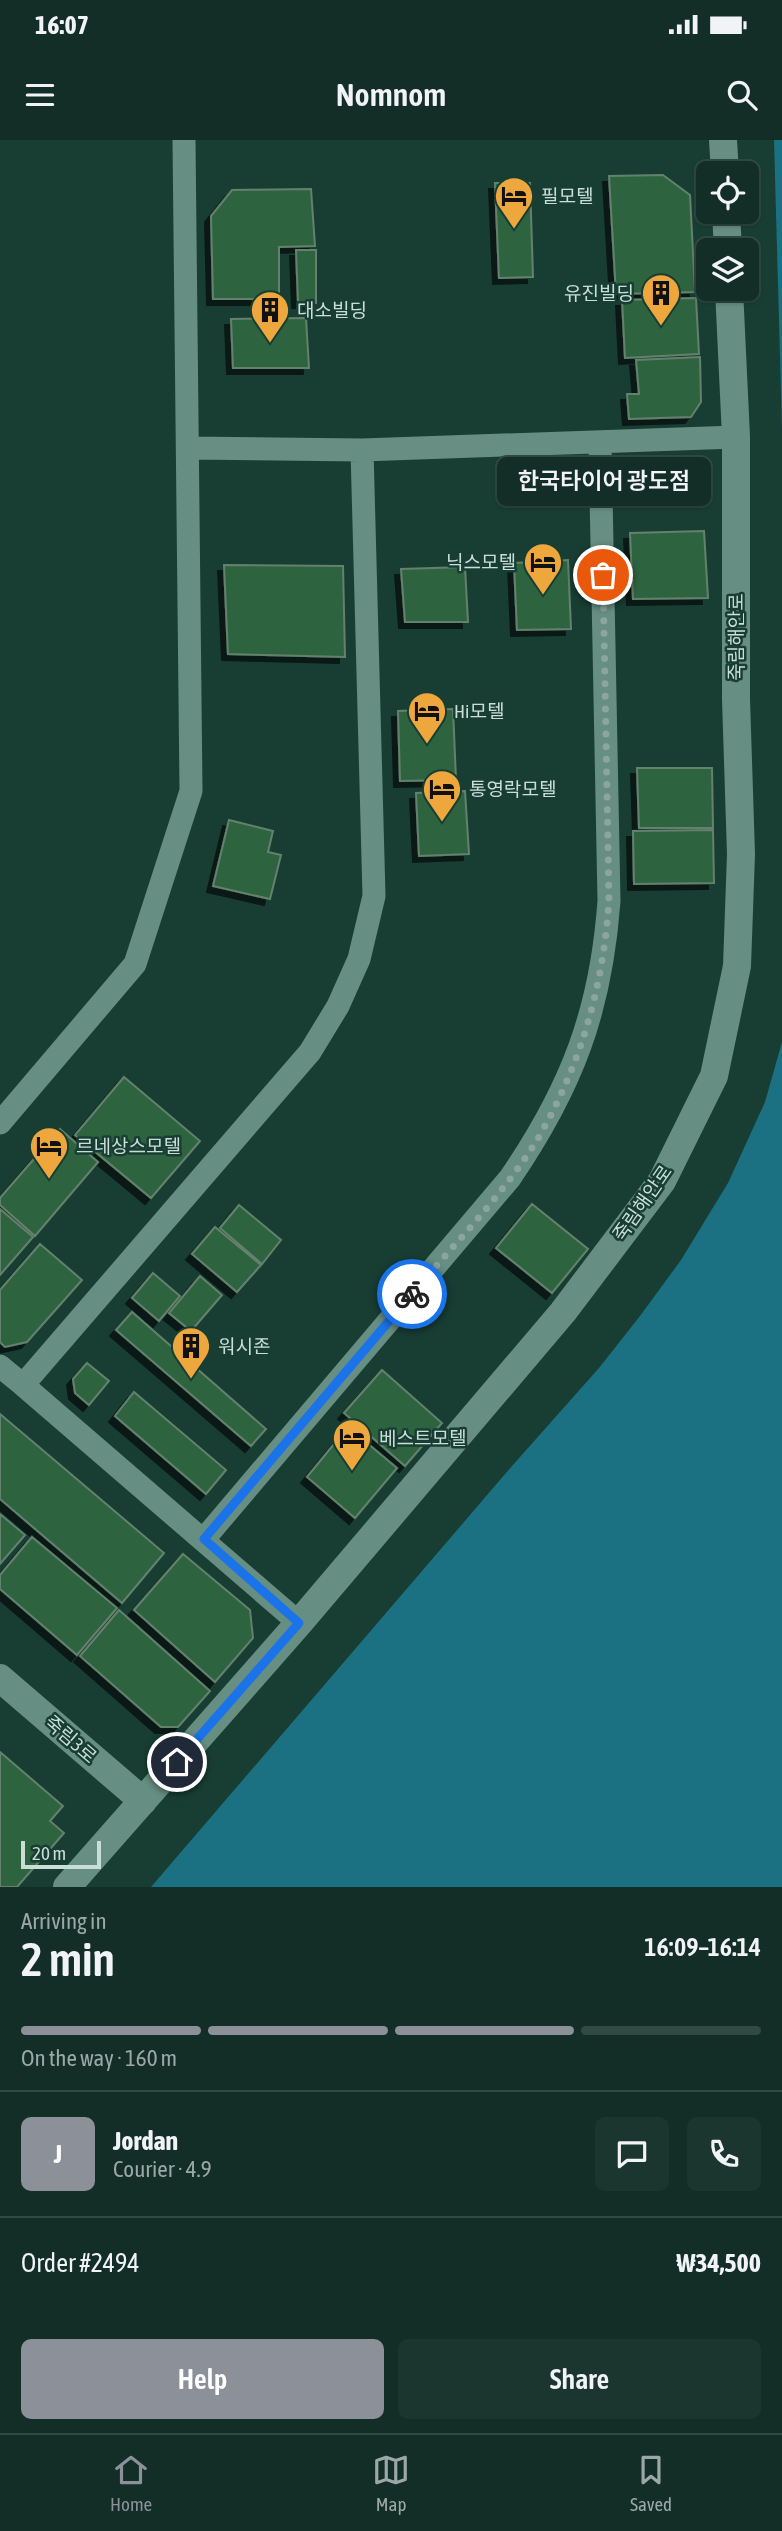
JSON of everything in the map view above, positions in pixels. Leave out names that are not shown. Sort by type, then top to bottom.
[{"type":"street","points":[[0,1123],[135,964],[191,792],[184,140]]},
{"type":"street","points":[[723,140],[724,161]]},
{"type":"street","name":"죽림해안로","points":[[67,1887],[299,1623],[563,1312],[662,1181],[714,1076],[737,965],[741,854],[736,699],[736,438],[730,301]]},
{"type":"street","points":[[188,447],[362,450],[736,438]]},
{"type":"street","points":[[204,1539],[510,1178],[539,1136],[579,1053],[597,987],[606,939],[609,901],[600,443]]},
{"type":"street","points":[[23,1385],[310,1052],[338,1006],[359,958],[374,896],[362,450]]},
{"type":"street","points":[[0,1366],[299,1623]]},
{"type":"street","name":"죽림3로","points":[[0,1678],[143,1801]]},
{"type":"water","points":[[774,140],[782,140],[782,429]]},
{"type":"water","points":[[782,1042],[782,1887],[151,1887],[599,1368],[640,1316],[681,1260],[728,1183],[765,1102]]},
{"type":"building","points":[[663,175],[690,195],[695,292],[616,294],[609,176]]},
{"type":"building","name":"필모텔","points":[[495,183],[530,183],[533,277],[499,278]]},
{"type":"building","points":[[311,189],[315,246],[279,247],[279,299],[213,299],[211,216],[232,190]]},
{"type":"building","points":[[296,250],[316,250],[316,303],[298,302]]},
{"type":"building","name":"유진빌딩","points":[[696,298],[699,354],[625,358],[622,300]]},
{"type":"building","name":"대소빌딩","points":[[306,318],[309,368],[233,368],[231,319]]},
{"type":"building","points":[[700,357],[701,402],[691,417],[629,419],[627,394],[639,394],[636,360]]},
{"type":"building","points":[[704,531],[708,598],[633,599],[630,533]]},
{"type":"building","name":"닉스모텔","points":[[568,560],[571,629],[517,630],[514,563]]},
{"type":"building","points":[[224,565],[343,566],[345,657],[228,654]]},
{"type":"building","points":[[465,567],[468,622],[405,622],[401,569]]},
{"type":"building","name":"Hi모텔","points":[[453,709],[456,780],[400,781],[398,711]]},
{"type":"building","points":[[637,768],[712,768],[713,828],[639,828]]},
{"type":"building","name":"통영락모텔","points":[[465,791],[469,854],[419,856],[416,793]]},
{"type":"building","points":[[229,820],[273,831],[268,852],[281,855],[270,899],[213,886]]},
{"type":"building","points":[[713,830],[714,883],[634,884],[633,831]]},
{"type":"building","points":[[124,1077],[200,1141],[151,1198],[75,1135]]},
{"type":"building","name":"르네상스모텔","points":[[60,1129],[98,1162],[35,1236],[0,1205],[0,1198]]},
{"type":"building","points":[[532,1204],[588,1249],[552,1293],[496,1248]]},
{"type":"building","points":[[239,1205],[281,1240],[262,1264],[220,1228]]},
{"type":"building","points":[[0,1209],[33,1237],[0,1275]]},
{"type":"building","points":[[215,1227],[261,1265],[237,1292],[192,1254]]},
{"type":"building","points":[[40,1244],[82,1280],[27,1342],[5,1347],[0,1342],[0,1290]]},
{"type":"building","points":[[153,1273],[180,1296],[159,1321],[132,1298]]},
{"type":"building","points":[[200,1276],[222,1295],[191,1331],[169,1313]]},
{"type":"building","name":"워시존","points":[[132,1312],[266,1429],[251,1446],[116,1330]]},
{"type":"building","points":[[87,1363],[109,1381],[89,1405],[75,1393],[73,1379]]},
{"type":"building","points":[[382,1370],[442,1423],[405,1466],[344,1413]]},
{"type":"building","points":[[134,1392],[226,1470],[206,1494],[115,1416]]},
{"type":"building","points":[[0,1414],[164,1553],[122,1603],[0,1499]]},
{"type":"building","name":"베스트모텔","points":[[348,1427],[397,1468],[355,1518],[307,1477]]},
{"type":"building","points":[[0,1514],[25,1535],[0,1564]]},
{"type":"building","points":[[32,1537],[117,1608],[77,1655],[0,1589],[0,1575]]},
{"type":"building","points":[[183,1554],[250,1610],[253,1638],[215,1682],[134,1610]]},
{"type":"building","points":[[119,1610],[210,1691],[178,1727],[161,1727],[80,1656]]},
{"type":"building","points":[[0,1752],[63,1806],[50,1821],[64,1833],[17,1887],[0,1887]]},
{"type":"way so far","points":[[412,1294],[510,1178],[539,1136],[579,1053],[590,1020],[606,939],[609,901],[603,575]]},
{"type":"place","name":"필모텔","points":[[514,230]]},
{"type":"place","name":"유진빌딩","points":[[661,327]]},
{"type":"place","name":"대소빌딩","points":[[270,344]]},
{"type":"place","name":"한국타이어 광도점","points":[[603,575]]},
{"type":"place","name":"닉스모텔","points":[[543,596]]},
{"type":"place","name":"Hi모텔","points":[[427,745]]},
{"type":"place","name":"통영락모텔","points":[[442,823]]},
{"type":"place","name":"르네상스모텔","points":[[49,1180]]},
{"type":"place","name":"워시존","points":[[191,1380]]},
{"type":"place","name":"베스트모텔","points":[[352,1472]]},
{"type":"route","points":[[177,1762],[299,1623],[204,1539],[412,1294]]}]
